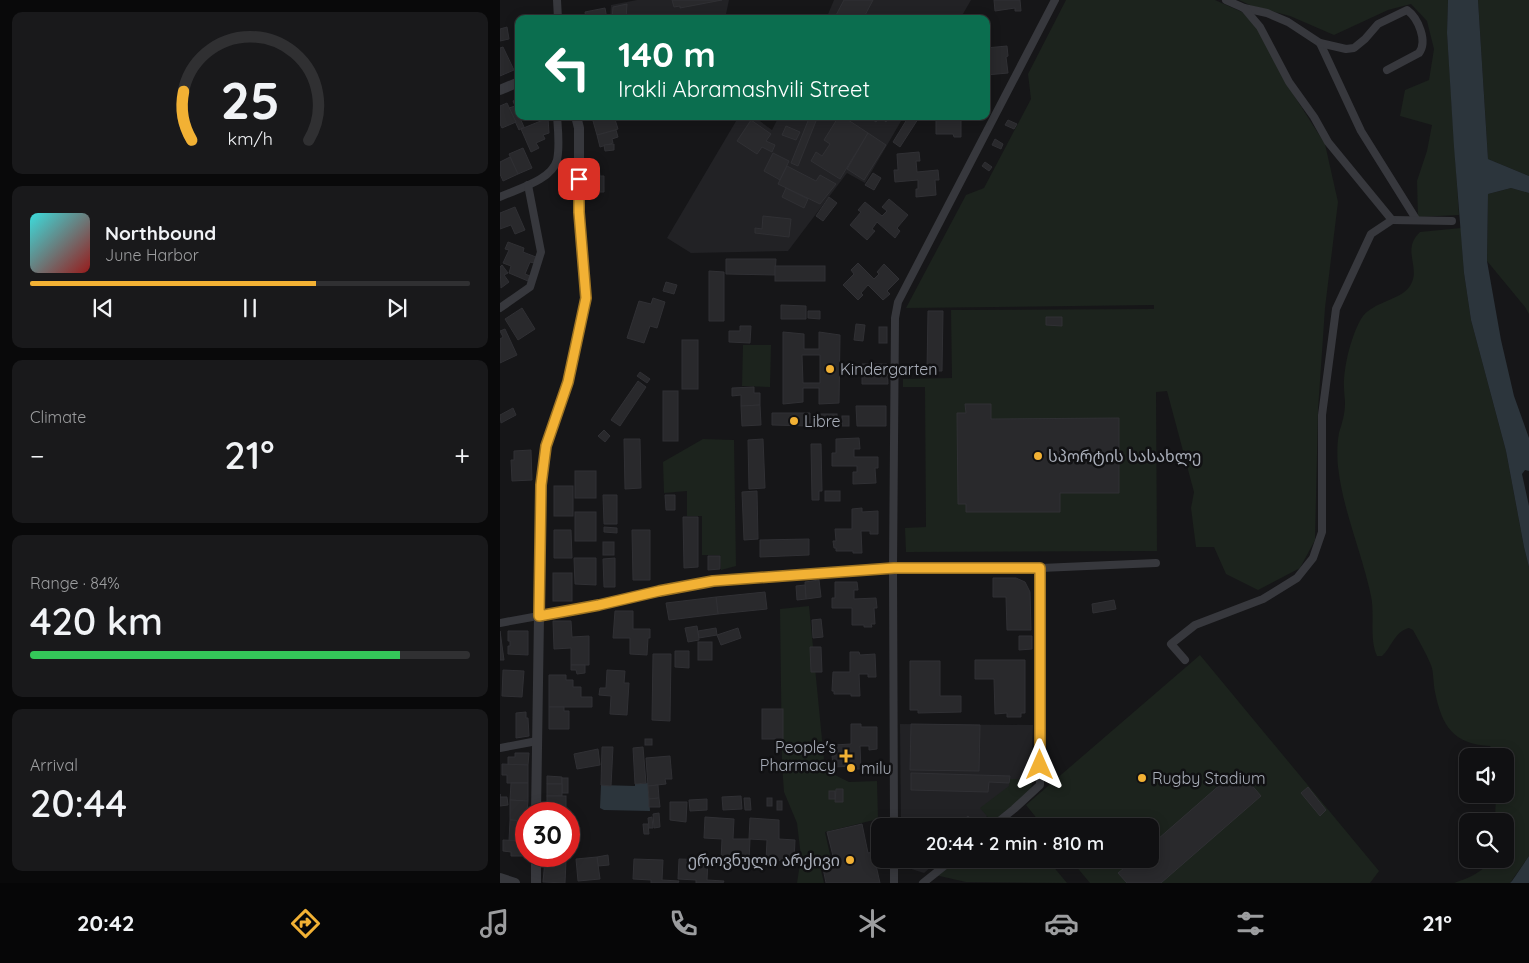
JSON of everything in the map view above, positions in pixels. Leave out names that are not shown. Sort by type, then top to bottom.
[{"type":"street","points":[[557,0],[558,15]]},
{"type":"street","points":[[894,818],[894,568],[896,318],[898,302],[1055,0]]},
{"type":"street","points":[[1226,0],[1244,8],[1267,13],[1288,22],[1320,43],[1346,49],[1354,48],[1378,24],[1407,10],[1414,14],[1422,36],[1423,48],[1420,53],[1388,70]]},
{"type":"street","points":[[1244,8],[1260,27],[1289,82],[1314,117],[1328,142],[1392,220]]},
{"type":"street","points":[[1320,43],[1360,131],[1416,219]]},
{"type":"street","points":[[500,90],[515,84]]},
{"type":"street","points":[[500,197],[548,176],[557,161],[557,120]]},
{"type":"street","points":[[536,802],[541,485],[546,446],[568,382],[586,298],[579,212],[579,128],[577,120]]},
{"type":"street","points":[[500,308],[530,287],[541,252],[528,185]]},
{"type":"street","points":[[1185,660],[1171,644],[1195,625],[1263,599],[1297,578],[1313,558],[1322,532],[1322,415],[1336,309],[1372,234],[1392,220],[1452,221]]},
{"type":"street","points":[[500,623],[713,581],[894,568],[1040,568],[1156,563]]},
{"type":"street","points":[[1004,818],[1040,785],[1040,568]]},
{"type":"street","points":[[500,748],[538,741]]},
{"type":"street","points":[[536,867],[536,883]]},
{"type":"street","points":[[894,868],[894,883]]},
{"type":"street","points":[[923,883],[942,868]]},
{"type":"street","points":[[500,878],[515,883]]},
{"type":"shaded area","points":[[637,0],[729,0],[726,15],[610,15],[611,5]]},
{"type":"shaded area","points":[[834,0],[971,0],[962,15],[828,15]]},
{"type":"shaded area","points":[[1066,0],[1215,0],[1242,12],[1259,29],[1288,86],[1325,144],[1338,202],[1325,308],[1318,410],[1315,540],[1300,568],[1258,590],[1226,574],[1214,547],[1196,547],[1191,508],[1194,492],[1167,391],[1156,392],[1157,551],[906,552],[905,528],[926,527],[925,387],[903,387],[903,379],[952,378],[951,310],[1154,309],[1154,305],[906,308],[966,195],[984,188],[1031,99],[1028,74]]},
{"type":"shaded area","points":[[1239,0],[1448,0],[1447,33],[1459,215],[1418,217],[1417,181],[1427,151],[1432,125],[1400,116],[1405,90],[1429,80],[1434,49],[1427,21],[1411,4],[1388,10],[1334,35],[1290,16],[1252,6]]},
{"type":"shaded area","points":[[1448,0],[1478,0],[1488,159],[1529,176],[1529,193],[1511,188],[1488,194],[1487,261],[1501,340],[1514,396],[1529,438],[1529,471],[1525,470],[1522,474],[1529,506],[1529,567],[1506,451],[1471,320],[1464,273],[1447,33]]},
{"type":"shaded area","points":[[1478,0],[1529,0],[1529,176],[1488,159]]},
{"type":"shaded area","points":[[737,120],[758,120],[772,130],[777,120],[902,120],[865,183],[847,173],[788,251],[691,253],[667,238]]},
{"type":"shaded area","points":[[1511,188],[1529,193],[1529,314],[1487,261],[1488,194]]},
{"type":"shaded area","points":[[1461,228],[1464,273],[1471,320],[1506,451],[1529,567],[1529,856],[1510,883],[1454,883],[1484,868],[1514,868],[1514,813],[1495,813],[1496,803],[1514,803],[1514,748],[1492,748],[1490,746],[1467,741],[1451,731],[1441,714],[1434,689],[1431,665],[1413,630],[1409,628],[1404,630],[1382,656],[1377,656],[1373,642],[1371,596],[1340,483],[1337,450],[1338,437],[1345,407],[1344,380],[1351,343],[1361,319],[1366,313],[1403,293],[1412,282],[1414,269],[1411,251],[1415,238],[1420,232]]},
{"type":"shaded area","points":[[743,345],[771,345],[770,387],[742,386]]},
{"type":"shaded area","points":[[703,439],[734,440],[736,566],[721,570],[720,555],[702,555],[702,516],[687,516],[687,491],[664,493],[663,462]]},
{"type":"shaded area","points":[[809,606],[825,770],[849,782],[877,781],[878,818],[871,818],[871,821],[825,832],[831,859],[819,862],[824,883],[797,883],[801,857],[797,823],[784,792],[782,764],[780,609]]},
{"type":"shaded area","points":[[1200,655],[1379,871],[1370,883],[1090,883],[1078,868],[1159,868],[1159,818],[1037,818],[1026,805]]},
{"type":"shaded area","points":[[900,724],[1033,725],[1031,778],[985,818],[901,818]]},
{"type":"shaded area","points":[[1010,779],[1028,779],[1032,782],[1031,791],[997,818],[989,818],[980,808],[1009,786]]},
{"type":"shaded area","points":[[648,783],[650,811],[604,810],[600,808],[601,785],[635,786],[635,784]]},
{"type":"shaded area","points":[[1529,856],[1529,883],[1510,883],[1512,881]]},
{"type":"shaded area","points":[[908,868],[930,868],[924,873]]},
{"type":"shaded area","points":[[944,868],[1054,868],[1067,883],[966,882],[935,875]]},
{"type":"building","points":[[672,0],[722,0],[680,8],[680,6],[674,7]]},
{"type":"building","points":[[844,0],[873,0],[865,15],[836,15]]},
{"type":"building","points":[[994,0],[1020,0],[1021,11],[1015,11],[1015,8],[995,11]]},
{"type":"building","points":[[627,4],[626,15],[612,15],[613,7]]},
{"type":"building","points":[[605,8],[606,15],[585,15],[585,12]]},
{"type":"building","points":[[507,27],[509,39],[500,41],[500,29]]},
{"type":"building","points":[[1007,46],[1008,73],[990,75],[990,48]]},
{"type":"building","points":[[503,47],[514,70],[500,76],[500,48]]},
{"type":"building","points":[[507,103],[516,122],[502,128],[500,124],[500,106]]},
{"type":"building","points":[[515,106],[515,120],[521,120],[524,127],[519,130],[509,108]]},
{"type":"building","points":[[543,120],[548,120],[549,133],[543,135],[545,139],[536,143],[539,148],[531,152],[521,129]]},
{"type":"building","points":[[615,120],[618,129],[597,135],[593,121]]},
{"type":"building","points":[[751,120],[771,134],[766,141],[775,145],[772,152],[762,147],[757,154],[737,141]]},
{"type":"building","points":[[808,120],[816,120],[798,166],[791,163]]},
{"type":"building","points":[[836,120],[848,120],[868,133],[840,179],[811,161],[816,152],[822,156],[830,144],[824,140]]},
{"type":"building","points":[[907,120],[917,120],[900,147],[893,142]]},
{"type":"building","points":[[936,120],[961,120],[961,137],[954,137],[953,134],[936,134]]},
{"type":"building","points":[[1008,120],[1017,124],[1014,129],[1005,125]]},
{"type":"building","points":[[786,126],[800,132],[796,140],[782,135]]},
{"type":"building","points":[[616,130],[618,137],[612,139],[613,143],[600,147],[597,135]]},
{"type":"building","points":[[868,133],[886,145],[864,180],[847,169]]},
{"type":"building","points":[[995,139],[1003,144],[1001,149],[992,145]]},
{"type":"building","points":[[614,144],[614,150],[605,151],[604,145]]},
{"type":"building","points":[[523,148],[532,168],[518,174],[509,154]]},
{"type":"building","points":[[919,152],[920,161],[916,161],[917,172],[938,170],[939,180],[935,180],[936,195],[916,197],[918,180],[895,182],[894,170],[898,170],[897,154]]},
{"type":"building","points":[[773,153],[789,161],[780,180],[764,171]]},
{"type":"building","points":[[510,157],[518,174],[503,181],[500,174],[500,162]]},
{"type":"building","points":[[985,162],[992,167],[989,171],[982,166]]},
{"type":"building","points":[[589,166],[599,166],[600,176],[604,176],[604,192],[589,192]]},
{"type":"building","points":[[787,166],[816,181],[820,175],[836,184],[820,204],[778,184]]},
{"type":"building","points":[[873,173],[881,178],[874,190],[865,185]]},
{"type":"building","points":[[786,188],[808,199],[804,208],[782,197]]},
{"type":"building","points":[[829,197],[837,203],[823,221],[816,216]]},
{"type":"building","points":[[889,199],[908,215],[897,228],[900,231],[895,238],[877,222],[872,229],[875,231],[867,240],[850,225],[861,212],[858,210],[865,202],[882,216],[887,211],[882,207]]},
{"type":"building","points":[[515,207],[525,230],[515,234],[511,225],[500,229],[500,213]]},
{"type":"building","points":[[763,216],[791,219],[789,237],[755,233],[755,228],[762,229]]},
{"type":"building","points":[[508,242],[524,248],[523,252],[536,257],[534,263],[530,262],[525,274],[530,276],[528,281],[509,273],[511,266],[503,263],[509,250],[505,249]]},
{"type":"building","points":[[726,259],[776,259],[775,275],[726,274]]},
{"type":"building","points":[[858,263],[874,279],[884,264],[899,279],[887,291],[890,294],[883,300],[868,285],[858,300],[843,285],[854,274],[851,270]]},
{"type":"building","points":[[502,265],[508,273],[504,275],[509,282],[501,288],[500,267]]},
{"type":"building","points":[[775,266],[825,266],[825,281],[775,281]]},
{"type":"building","points":[[709,271],[724,272],[724,321],[709,321]]},
{"type":"building","points":[[666,282],[677,285],[674,294],[663,291]]},
{"type":"building","points":[[653,298],[665,302],[657,328],[650,326],[644,343],[627,338],[639,301],[651,304]]},
{"type":"building","points":[[781,305],[806,306],[806,319],[781,319]]},
{"type":"building","points":[[522,308],[535,329],[518,340],[505,319]]},
{"type":"building","points":[[808,311],[820,311],[820,319],[808,318]]},
{"type":"building","points":[[928,311],[943,311],[942,371],[927,371]]},
{"type":"building","points":[[1046,317],[1062,317],[1062,326],[1046,325]]},
{"type":"building","points":[[856,324],[865,325],[863,341],[854,340]]},
{"type":"building","points":[[740,326],[751,326],[750,343],[729,342],[729,331],[740,331]]},
{"type":"building","points":[[879,327],[887,327],[887,343],[879,343]]},
{"type":"building","points":[[505,329],[517,355],[500,363],[500,339],[503,337],[500,331]]},
{"type":"building","name":"Kindergarten","points":[[783,332],[804,334],[804,349],[819,349],[819,332],[840,335],[839,403],[819,404],[819,388],[803,388],[803,402],[783,404]],"holes":[[[802,355],[820,355],[820,383],[803,383]]]},
{"type":"building","points":[[682,340],[698,340],[698,389],[682,389]]},
{"type":"building","points":[[862,364],[887,364],[888,384],[862,384]]},
{"type":"building","points":[[640,372],[650,379],[647,383],[637,376]]},
{"type":"building","points":[[638,381],[646,387],[620,426],[611,420]]},
{"type":"building","points":[[754,387],[754,393],[760,393],[760,405],[741,406],[741,395],[732,396],[732,388]]},
{"type":"building","points":[[663,391],[678,391],[678,441],[663,441]]},
{"type":"building","name":"სპორტის სასახლე","points":[[965,404],[991,404],[991,419],[1119,418],[1119,493],[1060,493],[1060,512],[966,512],[966,504],[958,504],[957,413],[966,413]]},
{"type":"building","points":[[760,405],[761,425],[742,426],[741,406]]},
{"type":"building","points":[[856,406],[886,406],[886,426],[857,426]]},
{"type":"building","points":[[513,408],[516,415],[501,423],[500,415]]},
{"type":"building","points":[[772,413],[810,413],[810,426],[772,425]]},
{"type":"building","points":[[817,414],[837,414],[837,426],[817,426]]},
{"type":"building","points":[[842,416],[849,416],[849,426],[842,426]]},
{"type":"building","points":[[604,430],[610,436],[605,442],[598,436]]},
{"type":"building","points":[[859,438],[860,449],[854,449],[854,457],[878,457],[878,468],[875,468],[876,483],[853,484],[853,472],[857,472],[857,466],[832,466],[832,453],[836,453],[836,439]]},
{"type":"building","points":[[624,439],[640,439],[641,488],[625,489]]},
{"type":"building","points":[[763,439],[765,488],[749,489],[748,440]]},
{"type":"building","points":[[811,444],[821,444],[822,491],[819,491],[819,500],[812,500]]},
{"type":"building","points":[[531,450],[532,480],[512,481],[511,460],[514,460],[514,451]]},
{"type":"building","points":[[575,471],[596,471],[596,498],[575,498]]},
{"type":"building","points":[[554,486],[573,486],[573,516],[554,516]]},
{"type":"building","points":[[757,491],[758,539],[744,540],[742,492]]},
{"type":"building","points":[[825,491],[840,491],[840,501],[825,501]]},
{"type":"building","points":[[603,495],[617,495],[617,524],[604,524]]},
{"type":"building","points":[[665,495],[675,495],[675,510],[666,510]]},
{"type":"building","points":[[862,508],[862,512],[878,511],[878,534],[870,534],[870,531],[861,531],[862,553],[836,551],[833,541],[836,541],[835,529],[852,529],[852,509]]},
{"type":"building","points":[[575,512],[596,512],[596,541],[575,541]]},
{"type":"building","points":[[683,517],[698,517],[698,567],[684,568]]},
{"type":"building","points":[[604,527],[617,528],[617,533],[604,532]]},
{"type":"building","points":[[554,530],[571,530],[572,558],[554,558]]},
{"type":"building","points":[[632,530],[650,530],[650,580],[633,580]]},
{"type":"building","points":[[809,539],[809,555],[760,557],[760,540]]},
{"type":"building","points":[[603,542],[614,542],[614,555],[603,555]]},
{"type":"building","points":[[708,556],[720,556],[720,569],[708,570]]},
{"type":"building","points":[[574,558],[596,558],[596,585],[575,584]]},
{"type":"building","points":[[615,558],[615,587],[604,587],[603,559]]},
{"type":"building","points":[[553,573],[572,573],[572,601],[553,601]]},
{"type":"building","points":[[993,578],[1016,578],[1025,582],[1030,592],[1031,630],[1007,630],[1006,597],[993,597]]},
{"type":"building","points":[[819,580],[821,597],[806,599],[805,582]]},
{"type":"building","points":[[835,582],[857,582],[858,590],[854,590],[854,599],[876,598],[877,608],[874,608],[875,624],[871,624],[872,627],[852,625],[852,608],[832,608],[832,598],[835,598]]},
{"type":"building","points":[[805,585],[806,599],[797,600],[796,586]]},
{"type":"building","points":[[765,592],[767,609],[718,614],[716,597]]},
{"type":"building","points":[[716,597],[718,614],[669,620],[666,603]]},
{"type":"building","points":[[1114,600],[1116,609],[1093,613],[1092,604]]},
{"type":"building","points":[[615,611],[633,611],[633,629],[650,629],[647,655],[630,654],[630,638],[613,638]]},
{"type":"building","points":[[821,619],[823,637],[813,638],[812,620]]},
{"type":"building","points":[[553,621],[571,621],[572,637],[589,636],[589,665],[571,665],[571,648],[554,649]]},
{"type":"building","points":[[697,626],[699,640],[688,642],[685,628]]},
{"type":"building","points":[[716,628],[717,635],[699,638],[698,631]]},
{"type":"building","points":[[738,628],[741,638],[721,645],[717,635]]},
{"type":"building","points":[[500,631],[504,660],[500,660]]},
{"type":"building","points":[[508,631],[528,631],[528,655],[508,654],[510,641],[508,641]]},
{"type":"building","points":[[1019,636],[1032,636],[1032,649],[1019,650]]},
{"type":"building","points":[[698,642],[712,642],[712,660],[698,660]]},
{"type":"building","points":[[810,647],[821,647],[822,672],[811,672]]},
{"type":"building","points":[[675,651],[689,651],[689,668],[675,667]]},
{"type":"building","points":[[850,652],[859,652],[860,655],[875,654],[876,677],[868,677],[868,674],[859,674],[860,696],[834,694],[834,691],[832,691],[833,672],[850,672]]},
{"type":"building","points":[[653,654],[671,654],[670,721],[652,720]]},
{"type":"building","points":[[975,660],[1025,660],[1025,713],[1021,713],[1021,717],[1007,717],[1007,713],[995,714],[994,679],[975,679]]},
{"type":"building","points":[[910,661],[940,661],[940,696],[961,696],[961,712],[918,713],[918,710],[910,710]]},
{"type":"building","points":[[571,665],[585,665],[585,673],[577,674],[576,670],[571,670]]},
{"type":"building","points":[[503,670],[524,671],[522,697],[502,696]]},
{"type":"building","points":[[607,670],[625,671],[624,683],[629,683],[627,715],[610,714],[611,696],[599,695],[600,688],[606,688]]},
{"type":"building","points":[[549,675],[566,675],[566,680],[573,680],[573,687],[581,687],[581,697],[592,697],[592,707],[549,707]]},
{"type":"building","points":[[549,707],[564,707],[564,711],[569,711],[569,729],[549,729]]},
{"type":"building","points":[[762,709],[783,709],[783,739],[762,739]]},
{"type":"building","points":[[526,712],[529,736],[516,738],[516,713]]},
{"type":"building","points":[[851,724],[861,724],[861,727],[877,727],[877,749],[869,750],[869,746],[860,746],[861,769],[852,769],[852,766],[835,767],[835,764],[833,764],[832,756],[835,756],[834,745],[851,744]]},
{"type":"building","points":[[911,724],[980,725],[979,771],[910,770]]},
{"type":"building","points":[[645,739],[652,739],[652,745],[645,745]]},
{"type":"building","points":[[602,747],[613,747],[611,786],[601,785]]},
{"type":"building","points":[[643,747],[646,783],[635,784],[633,748]]},
{"type":"building","points":[[598,749],[600,765],[577,769],[574,754]]},
{"type":"building","points":[[515,753],[529,753],[528,765],[508,765],[508,757],[515,757]]},
{"type":"building","points":[[670,756],[672,779],[665,779],[666,784],[648,786],[646,758]]},
{"type":"building","points":[[502,764],[528,765],[528,783],[507,783],[507,775],[502,775]]},
{"type":"building","points":[[1238,769],[1261,796],[1161,883],[1127,883],[1118,873],[1124,868],[1159,868],[1159,838]]},
{"type":"building","points":[[911,773],[1010,776],[1009,783],[989,782],[988,792],[911,790]]},
{"type":"building","points":[[547,776],[562,777],[562,784],[547,784]]},
{"type":"building","points":[[562,778],[568,778],[568,793],[562,793]]},
{"type":"building","points":[[511,783],[528,783],[528,801],[510,800]]},
{"type":"building","points":[[547,784],[562,784],[562,796],[547,796]]},
{"type":"building","points":[[658,785],[659,798],[649,799],[648,786]]},
{"type":"building","points":[[1308,787],[1326,810],[1320,816],[1301,793]]},
{"type":"building","points":[[836,789],[843,789],[843,802],[835,802]]},
{"type":"building","points":[[829,791],[835,791],[835,799],[829,799]]},
{"type":"building","points":[[547,796],[566,796],[566,802],[547,802]]},
{"type":"building","points":[[741,796],[742,809],[723,810],[722,797]]},
{"type":"building","points":[[500,797],[507,797],[508,805],[500,806]]},
{"type":"building","points":[[659,798],[660,807],[649,807],[649,799]]},
{"type":"building","points":[[744,798],[750,798],[751,810],[745,810]]},
{"type":"building","points":[[767,798],[772,798],[772,806],[767,806]]},
{"type":"building","points":[[707,799],[707,810],[690,811],[689,800]]},
{"type":"building","points":[[510,800],[528,801],[515,802],[515,820],[510,820]]},
{"type":"building","points":[[777,801],[782,801],[782,810],[777,810]]},
{"type":"building","points":[[670,802],[687,802],[686,822],[670,820]]},
{"type":"building","points":[[659,813],[660,827],[654,828],[653,814]]},
{"type":"building","points":[[652,817],[653,828],[649,828],[648,818]]},
{"type":"building","points":[[705,817],[734,819],[733,839],[750,839],[749,861],[740,861],[740,859],[721,860],[722,839],[704,838]]},
{"type":"building","points":[[750,818],[779,820],[779,839],[795,840],[794,862],[785,862],[786,860],[766,861],[767,840],[749,839]]},
{"type":"building","points":[[510,820],[515,820],[515,841],[509,841]]},
{"type":"building","points":[[643,824],[648,824],[649,834],[644,834]]},
{"type":"building","points":[[862,824],[868,853],[871,852],[871,868],[877,868],[880,883],[826,883],[822,863],[834,860],[827,832]]},
{"type":"building","points":[[503,840],[515,841],[515,856],[511,856],[511,852],[503,851]]},
{"type":"building","points":[[608,855],[609,865],[598,866],[597,857]]},
{"type":"building","points":[[597,857],[600,879],[578,881],[577,867],[580,867],[580,859]]},
{"type":"building","points":[[634,859],[663,860],[662,880],[679,881],[678,883],[651,883],[651,880],[633,879]]},
{"type":"building","points":[[679,859],[708,860],[707,880],[724,881],[723,883],[696,883],[696,880],[678,879]]},
{"type":"building","points":[[544,867],[566,867],[565,883],[543,882]]},
{"type":"place","name":"Kindergarten","points":[[830,369]]},
{"type":"place","name":"Libre","points":[[794,421]]},
{"type":"place","name":"სპორტის სასახლე","points":[[1038,456]]},
{"type":"place","name":"People's Pharmacy","points":[[846,756]]},
{"type":"place","name":"milu","points":[[851,768]]},
{"type":"place","name":"Rugby Stadium","points":[[1142,778]]},
{"type":"place","name":"ეროვნული არქივი","points":[[850,860]]},
{"type":"route","points":[[579,179],[579,212],[586,298],[568,382],[546,446],[541,485],[539,616],[713,581],[894,568],[1040,568],[1040,765]]}]
